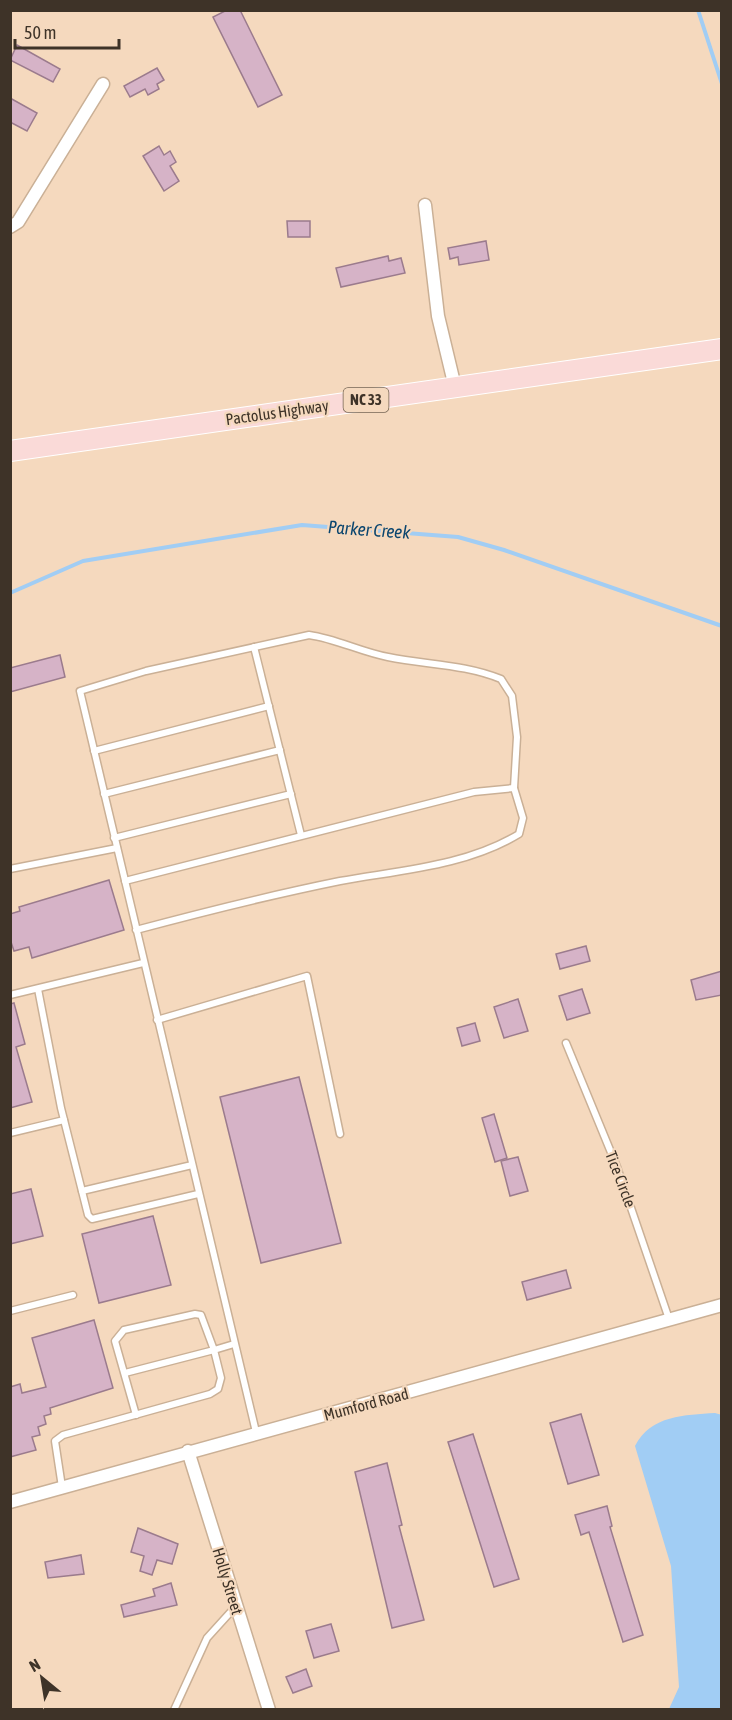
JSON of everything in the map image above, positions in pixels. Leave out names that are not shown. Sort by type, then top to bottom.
[{"type":"main road","name":"Pactolus Highway","points":[[10,451],[722,349]]},
{"type":"street","points":[[10,227],[18,222],[103,84]]},
{"type":"street","points":[[425,205],[438,316],[455,387]]},
{"type":"street","name":"Mumford Road","points":[[10,1502],[256,1432],[722,1305]]},
{"type":"street","name":"Holly Street","points":[[188,1452],[269,1710]]},
{"type":"lane","points":[[136,930],[338,882],[465,859],[519,834],[523,818],[514,788],[517,764],[512,696],[501,680],[456,665],[388,657],[331,638],[309,635],[146,671],[80,691],[143,963],[256,1432]]},
{"type":"lane","points":[[254,647],[302,835]]},
{"type":"lane","points":[[94,751],[269,706]]},
{"type":"lane","points":[[104,794],[280,750]]},
{"type":"lane","points":[[125,881],[474,792],[514,788]]},
{"type":"lane","points":[[114,838],[291,794]]},
{"type":"lane","points":[[10,869],[117,848]]},
{"type":"lane","points":[[10,995],[143,963]]},
{"type":"lane","points":[[157,1020],[307,976],[340,1134]]},
{"type":"lane","points":[[38,989],[64,1120],[87,1215],[93,1219],[198,1194]]},
{"type":"lane","name":"Tice Circle","points":[[566,1043],[617,1167],[669,1319]]},
{"type":"lane","points":[[10,1133],[64,1120]]},
{"type":"lane","points":[[82,1191],[192,1165]]},
{"type":"lane","points":[[10,1311],[73,1295]]},
{"type":"lane","points":[[62,1487],[55,1441],[63,1435],[136,1415],[218,1389],[221,1378],[214,1350],[201,1315],[195,1314],[124,1330],[115,1341],[136,1415]]},
{"type":"lane","points":[[125,1373],[234,1344]]},
{"type":"lane","points":[[174,1710],[207,1638],[236,1606]]},
{"type":"water","points":[[715,1413],[722,1415],[721,1709],[669,1709],[679,1687],[671,1566],[635,1446],[650,1428],[659,1422],[681,1416]]},
{"type":"building","points":[[227,10],[240,10],[282,95],[258,107],[213,17]]},
{"type":"building","points":[[17,45],[60,69],[53,82],[10,60]]},
{"type":"building","points":[[157,68],[164,80],[157,84],[159,89],[148,95],[145,89],[130,97],[124,86]]},
{"type":"building","points":[[10,98],[37,113],[27,131],[10,122]]},
{"type":"building","points":[[159,146],[164,155],[170,151],[176,162],[170,166],[179,181],[164,191],[143,156]]},
{"type":"building","points":[[287,221],[310,221],[310,237],[288,237]]},
{"type":"building","points":[[486,241],[489,260],[459,265],[458,257],[450,259],[448,248]]},
{"type":"building","points":[[388,256],[389,261],[401,258],[405,273],[341,287],[336,268]]},
{"type":"building","points":[[60,655],[65,677],[10,692],[10,668]]},
{"type":"building","points":[[109,880],[124,930],[32,958],[29,947],[14,951],[10,939],[10,914],[20,911],[19,907]]},
{"type":"building","points":[[586,946],[590,961],[560,969],[556,954]]},
{"type":"building","points":[[722,971],[722,995],[696,1000],[691,980]]},
{"type":"building","points":[[582,989],[590,1013],[567,1020],[559,996]]},
{"type":"building","points":[[518,999],[528,1031],[504,1038],[494,1007]]},
{"type":"building","points":[[14,1003],[25,1044],[16,1047],[32,1102],[10,1108],[10,1004]]},
{"type":"building","points":[[475,1023],[480,1041],[462,1046],[457,1028]]},
{"type":"building","points":[[299,1077],[341,1243],[261,1263],[220,1097]]},
{"type":"building","points":[[494,1114],[507,1158],[495,1162],[482,1118]]},
{"type":"building","points":[[518,1157],[528,1191],[510,1196],[501,1161]]},
{"type":"building","points":[[31,1189],[43,1236],[10,1244],[10,1194]]},
{"type":"building","points":[[153,1216],[171,1285],[99,1303],[82,1234]]},
{"type":"building","points":[[566,1270],[571,1288],[527,1300],[522,1282]]},
{"type":"building","points":[[94,1320],[113,1388],[50,1408],[51,1414],[44,1416],[46,1424],[38,1427],[40,1435],[32,1437],[36,1450],[10,1457],[10,1387],[20,1384],[22,1393],[46,1387],[32,1338]]},
{"type":"building","points":[[581,1414],[599,1475],[568,1484],[550,1423]]},
{"type":"building","points":[[473,1434],[519,1579],[494,1587],[448,1442]]},
{"type":"building","points":[[387,1463],[402,1525],[399,1526],[424,1620],[392,1628],[355,1472]]},
{"type":"building","points":[[607,1506],[612,1526],[610,1527],[643,1635],[623,1642],[589,1532],[581,1535],[575,1515]]},
{"type":"building","points":[[138,1528],[178,1544],[172,1564],[157,1560],[152,1575],[140,1571],[144,1556],[131,1552]]},
{"type":"building","points":[[81,1555],[84,1574],[48,1578],[45,1562]]},
{"type":"building","points":[[171,1583],[177,1605],[124,1617],[121,1605],[155,1596],[153,1589]]},
{"type":"building","points":[[331,1624],[339,1651],[314,1658],[306,1631]]},
{"type":"building","points":[[306,1669],[312,1686],[293,1693],[286,1677]]},
{"type":"waterway","points":[[698,10],[722,84]]},
{"type":"waterway","name":"Parker Creek","points":[[10,593],[83,561],[302,525],[458,537],[504,550],[722,626]]}]
